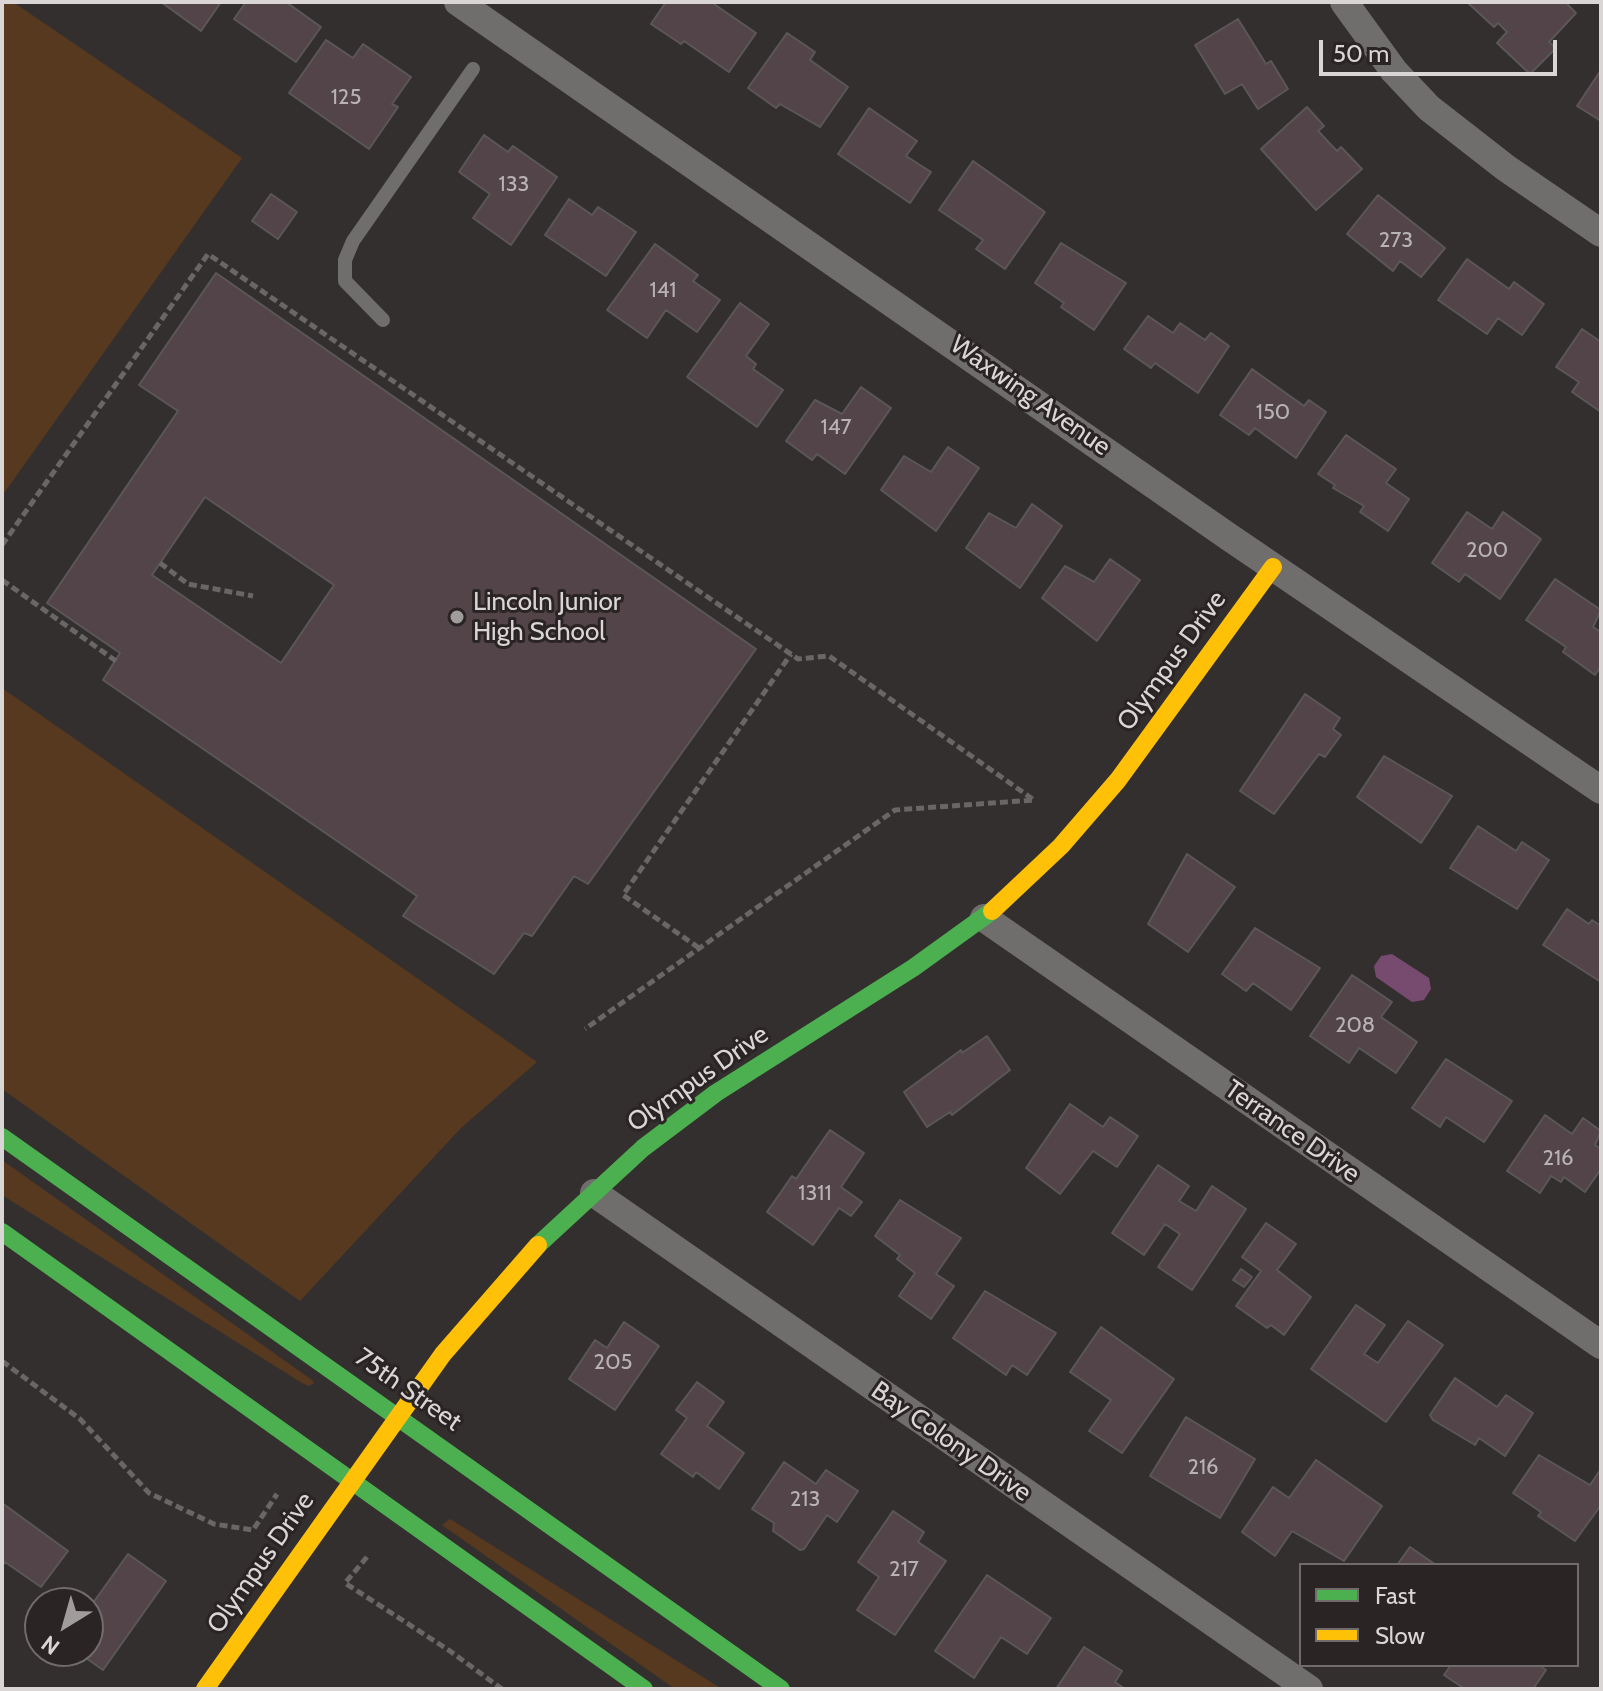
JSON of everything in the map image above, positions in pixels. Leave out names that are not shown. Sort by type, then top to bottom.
[{"type":"main road","name":"Olympus Drive","points":[[205,1689],[443,1354],[508,1276],[643,1148],[716,1093],[913,968],[984,918],[1061,846],[1118,780],[1273,567]]},
{"type":"main road","name":"75th Street","points":[[2,1137],[399,1415],[781,1689]]},
{"type":"main road","points":[[2,1232],[644,1689]]},
{"type":"street","name":"Waxwing Avenue","points":[[458,2],[1273,567],[1601,790]]},
{"type":"street","points":[[1344,2],[1394,71],[1429,108],[1506,168],[1601,233]]},
{"type":"street","name":"Terrance Drive","points":[[984,918],[1601,1345]]},
{"type":"street","name":"Bay Colony Drive","points":[[594,1193],[1309,1689]]},
{"type":"lane","points":[[383,320],[360,300],[345,281],[345,260],[353,241],[473,69]]},
{"type":"path","points":[[2,545],[208,254],[798,659],[829,656],[1034,800],[895,810],[585,1029]]},
{"type":"path","points":[[160,563],[188,584],[253,596]]},
{"type":"path","points":[[2,580],[116,661]]},
{"type":"path","points":[[699,948],[623,895],[791,654]]},
{"type":"path","points":[[2,1361],[80,1419],[149,1493],[214,1524],[253,1530],[277,1494]]},
{"type":"path","points":[[367,1557],[345,1583],[502,1689]]},
{"type":"shaded area","points":[[2,2],[13,2],[242,158],[2,496]]},
{"type":"shaded area","points":[[2,688],[537,1062],[461,1128],[300,1301],[2,1089]]},
{"type":"shaded area","points":[[1392,954],[1429,978],[1431,989],[1424,1000],[1412,1002],[1376,977],[1374,966],[1381,956]]},
{"type":"shaded area","points":[[2,1160],[314,1383],[309,1386],[302,1383],[2,1195]]},
{"type":"shaded area","points":[[450,1519],[722,1689],[675,1689],[442,1525]]},
{"type":"building","points":[[161,2],[221,2],[201,31]]},
{"type":"building","points":[[246,2],[286,2],[321,27],[296,62],[234,19]]},
{"type":"building","points":[[666,2],[711,2],[756,33],[729,72],[684,41],[681,44],[651,24]]},
{"type":"building","points":[[1467,2],[1565,2],[1576,13],[1549,42],[1556,48],[1530,74],[1497,43],[1507,32],[1498,23],[1494,27]]},
{"type":"building","points":[[1238,19],[1266,64],[1271,61],[1288,89],[1258,109],[1242,84],[1225,94],[1195,45]]},
{"type":"building","points":[[787,33],[815,52],[810,60],[848,87],[820,127],[780,104],[776,108],[748,88]]},
{"type":"building","points":[[326,40],[353,58],[363,44],[411,77],[392,104],[398,107],[369,149],[289,93]]},
{"type":"building","points":[[1601,70],[1601,121],[1577,106]]},
{"type":"building","points":[[1307,107],[1324,126],[1318,131],[1337,151],[1341,147],[1362,169],[1316,210],[1261,149]]},
{"type":"building","points":[[869,108],[917,141],[906,156],[931,172],[910,203],[838,154]]},
{"type":"building","points":[[484,135],[508,152],[513,146],[557,177],[511,245],[473,218],[490,194],[459,172]]},
{"type":"building","points":[[973,161],[1045,212],[1005,269],[976,249],[983,240],[939,210]]},
{"type":"building","points":[[271,194],[297,212],[278,239],[252,221]]},
{"type":"building","points":[[1378,195],[1445,248],[1421,277],[1400,261],[1393,271],[1347,234]]},
{"type":"building","points":[[569,199],[592,215],[598,207],[636,232],[606,276],[545,235]]},
{"type":"building","points":[[1061,243],[1126,283],[1094,330],[1061,307],[1064,303],[1035,283]]},
{"type":"building","points":[[655,244],[698,275],[693,281],[720,300],[697,332],[666,310],[647,338],[607,310]]},
{"type":"building","points":[[1467,259],[1509,289],[1514,282],[1544,304],[1522,335],[1498,318],[1487,334],[1438,300]]},
{"type":"building","name":"Lincoln Junior High School","points":[[216,273],[756,649],[588,884],[574,876],[532,936],[524,933],[494,974],[403,916],[417,896],[103,680],[120,653],[47,603],[178,411],[139,385]],"holes":[[[205,497],[334,585],[281,663],[152,575]]]},
{"type":"building","points":[[740,303],[769,324],[746,356],[756,364],[753,369],[783,390],[757,427],[687,377]]},
{"type":"building","points":[[1148,316],[1173,333],[1180,323],[1205,340],[1211,333],[1229,346],[1198,393],[1155,363],[1151,368],[1124,349]]},
{"type":"building","points":[[1582,329],[1601,342],[1601,412],[1572,392],[1579,382],[1556,367]]},
{"type":"building","points":[[1252,369],[1304,406],[1309,400],[1326,412],[1296,458],[1255,428],[1249,435],[1220,415]]},
{"type":"building","points":[[861,387],[891,408],[845,474],[817,454],[812,460],[786,441],[815,400],[842,414]]},
{"type":"building","points":[[1346,435],[1396,469],[1386,483],[1409,499],[1388,531],[1360,512],[1364,506],[1333,488],[1335,485],[1318,474]]},
{"type":"building","points":[[948,447],[979,468],[936,531],[881,490],[904,456],[931,472]]},
{"type":"building","points":[[1032,504],[1062,526],[1020,588],[966,548],[989,513],[1016,528]]},
{"type":"building","points":[[1467,512],[1492,529],[1503,512],[1541,539],[1500,599],[1465,574],[1459,582],[1432,563]]},
{"type":"building","points":[[1110,559],[1140,580],[1097,641],[1042,598],[1065,566],[1094,582]]},
{"type":"building","points":[[1555,579],[1601,610],[1593,627],[1601,632],[1601,666],[1595,675],[1563,652],[1566,647],[1526,620]]},
{"type":"building","points":[[1305,694],[1340,718],[1333,729],[1341,735],[1325,757],[1319,754],[1274,814],[1240,791]]},
{"type":"building","points":[[1384,756],[1452,796],[1421,843],[1357,797]]},
{"type":"building","points":[[1478,826],[1516,851],[1522,842],[1549,860],[1517,909],[1450,868]]},
{"type":"building","points":[[1187,854],[1235,887],[1188,952],[1148,924]]},
{"type":"building","points":[[1567,909],[1589,924],[1592,920],[1601,926],[1601,982],[1543,945]]},
{"type":"building","points":[[1255,928],[1320,968],[1291,1010],[1253,983],[1246,991],[1222,974]]},
{"type":"building","points":[[1352,975],[1392,1002],[1381,1017],[1417,1042],[1396,1073],[1359,1048],[1349,1063],[1310,1036]]},
{"type":"building","points":[[987,1036],[1010,1070],[952,1115],[950,1112],[927,1127],[904,1092],[961,1050],[962,1053]]},
{"type":"building","points":[[1446,1059],[1512,1101],[1484,1142],[1446,1117],[1440,1127],[1412,1108]]},
{"type":"building","points":[[1070,1104],[1103,1127],[1110,1117],[1138,1136],[1117,1167],[1093,1151],[1060,1194],[1026,1168]]},
{"type":"building","points":[[1545,1115],[1572,1134],[1583,1118],[1601,1131],[1595,1145],[1601,1149],[1601,1169],[1585,1192],[1564,1177],[1561,1182],[1551,1176],[1540,1193],[1507,1171]]},
{"type":"building","points":[[830,1130],[864,1153],[841,1187],[862,1202],[851,1216],[839,1208],[813,1245],[767,1212],[792,1176],[796,1179]]},
{"type":"building","points":[[1158,1165],[1189,1186],[1179,1201],[1196,1211],[1212,1186],[1246,1209],[1192,1290],[1158,1267],[1180,1234],[1165,1224],[1144,1255],[1112,1233]]},
{"type":"building","points":[[900,1200],[961,1238],[936,1274],[954,1286],[931,1319],[899,1296],[915,1273],[897,1259],[900,1255],[875,1236]]},
{"type":"building","points":[[1266,1223],[1296,1244],[1277,1270],[1311,1297],[1284,1335],[1271,1325],[1267,1328],[1236,1306],[1261,1271],[1242,1257]]},
{"type":"building","points":[[1241,1269],[1252,1277],[1244,1287],[1233,1280]]},
{"type":"building","points":[[985,1291],[1056,1333],[1027,1375],[1012,1365],[1006,1375],[953,1338]]},
{"type":"building","points":[[1356,1305],[1385,1325],[1364,1354],[1378,1363],[1408,1321],[1443,1345],[1386,1422],[1311,1369]]},
{"type":"building","points":[[624,1322],[659,1346],[615,1410],[569,1379],[595,1340],[607,1348]]},
{"type":"building","points":[[1101,1327],[1174,1379],[1122,1453],[1089,1431],[1111,1400],[1070,1372]]},
{"type":"building","points":[[1455,1378],[1497,1407],[1506,1395],[1533,1413],[1505,1456],[1479,1438],[1475,1445],[1433,1420],[1430,1415]]},
{"type":"building","points":[[697,1382],[724,1402],[707,1426],[744,1453],[719,1489],[696,1472],[693,1477],[661,1454],[687,1418],[676,1410]]},
{"type":"building","points":[[1186,1417],[1255,1459],[1220,1518],[1150,1476]]},
{"type":"building","points":[[1539,1455],[1590,1485],[1601,1469],[1601,1505],[1575,1541],[1538,1516],[1541,1512],[1513,1493]]},
{"type":"building","points":[[1316,1460],[1382,1506],[1344,1561],[1292,1531],[1275,1556],[1242,1532],[1273,1487],[1289,1498]]},
{"type":"building","points":[[784,1462],[816,1484],[826,1470],[858,1491],[837,1522],[827,1515],[804,1549],[800,1550],[773,1531],[774,1523],[752,1509]]},
{"type":"building","points":[[2,1503],[68,1551],[41,1587],[5,1562],[2,1566]]},
{"type":"building","points":[[893,1511],[924,1532],[918,1542],[946,1561],[895,1635],[857,1610],[879,1577],[858,1562]]},
{"type":"building","points":[[1410,1547],[1433,1563],[1398,1563]]},
{"type":"building","points":[[128,1554],[166,1581],[103,1670],[99,1667],[104,1667],[104,1588]]},
{"type":"building","points":[[987,1575],[1051,1618],[1027,1654],[1001,1637],[974,1678],[935,1651]]},
{"type":"building","points":[[1084,1647],[1122,1671],[1115,1682],[1125,1689],[1056,1689]]},
{"type":"building","points":[[1450,1667],[1542,1667],[1546,1670],[1533,1689],[1465,1689],[1444,1675]]},
{"type":"traffic: fast","points":[[538,1245],[643,1148],[716,1093],[913,968],[992,911]]},
{"type":"traffic: fast","points":[[2,1137],[781,1689]]},
{"type":"traffic: fast","points":[[2,1232],[644,1689]]},
{"type":"traffic: slow","points":[[992,911],[1061,846],[1118,780],[1273,567]]},
{"type":"traffic: slow","points":[[205,1689],[443,1354],[538,1245]]},
{"type":"place","name":"Lincoln Junior High School","points":[[457,617]]}]
